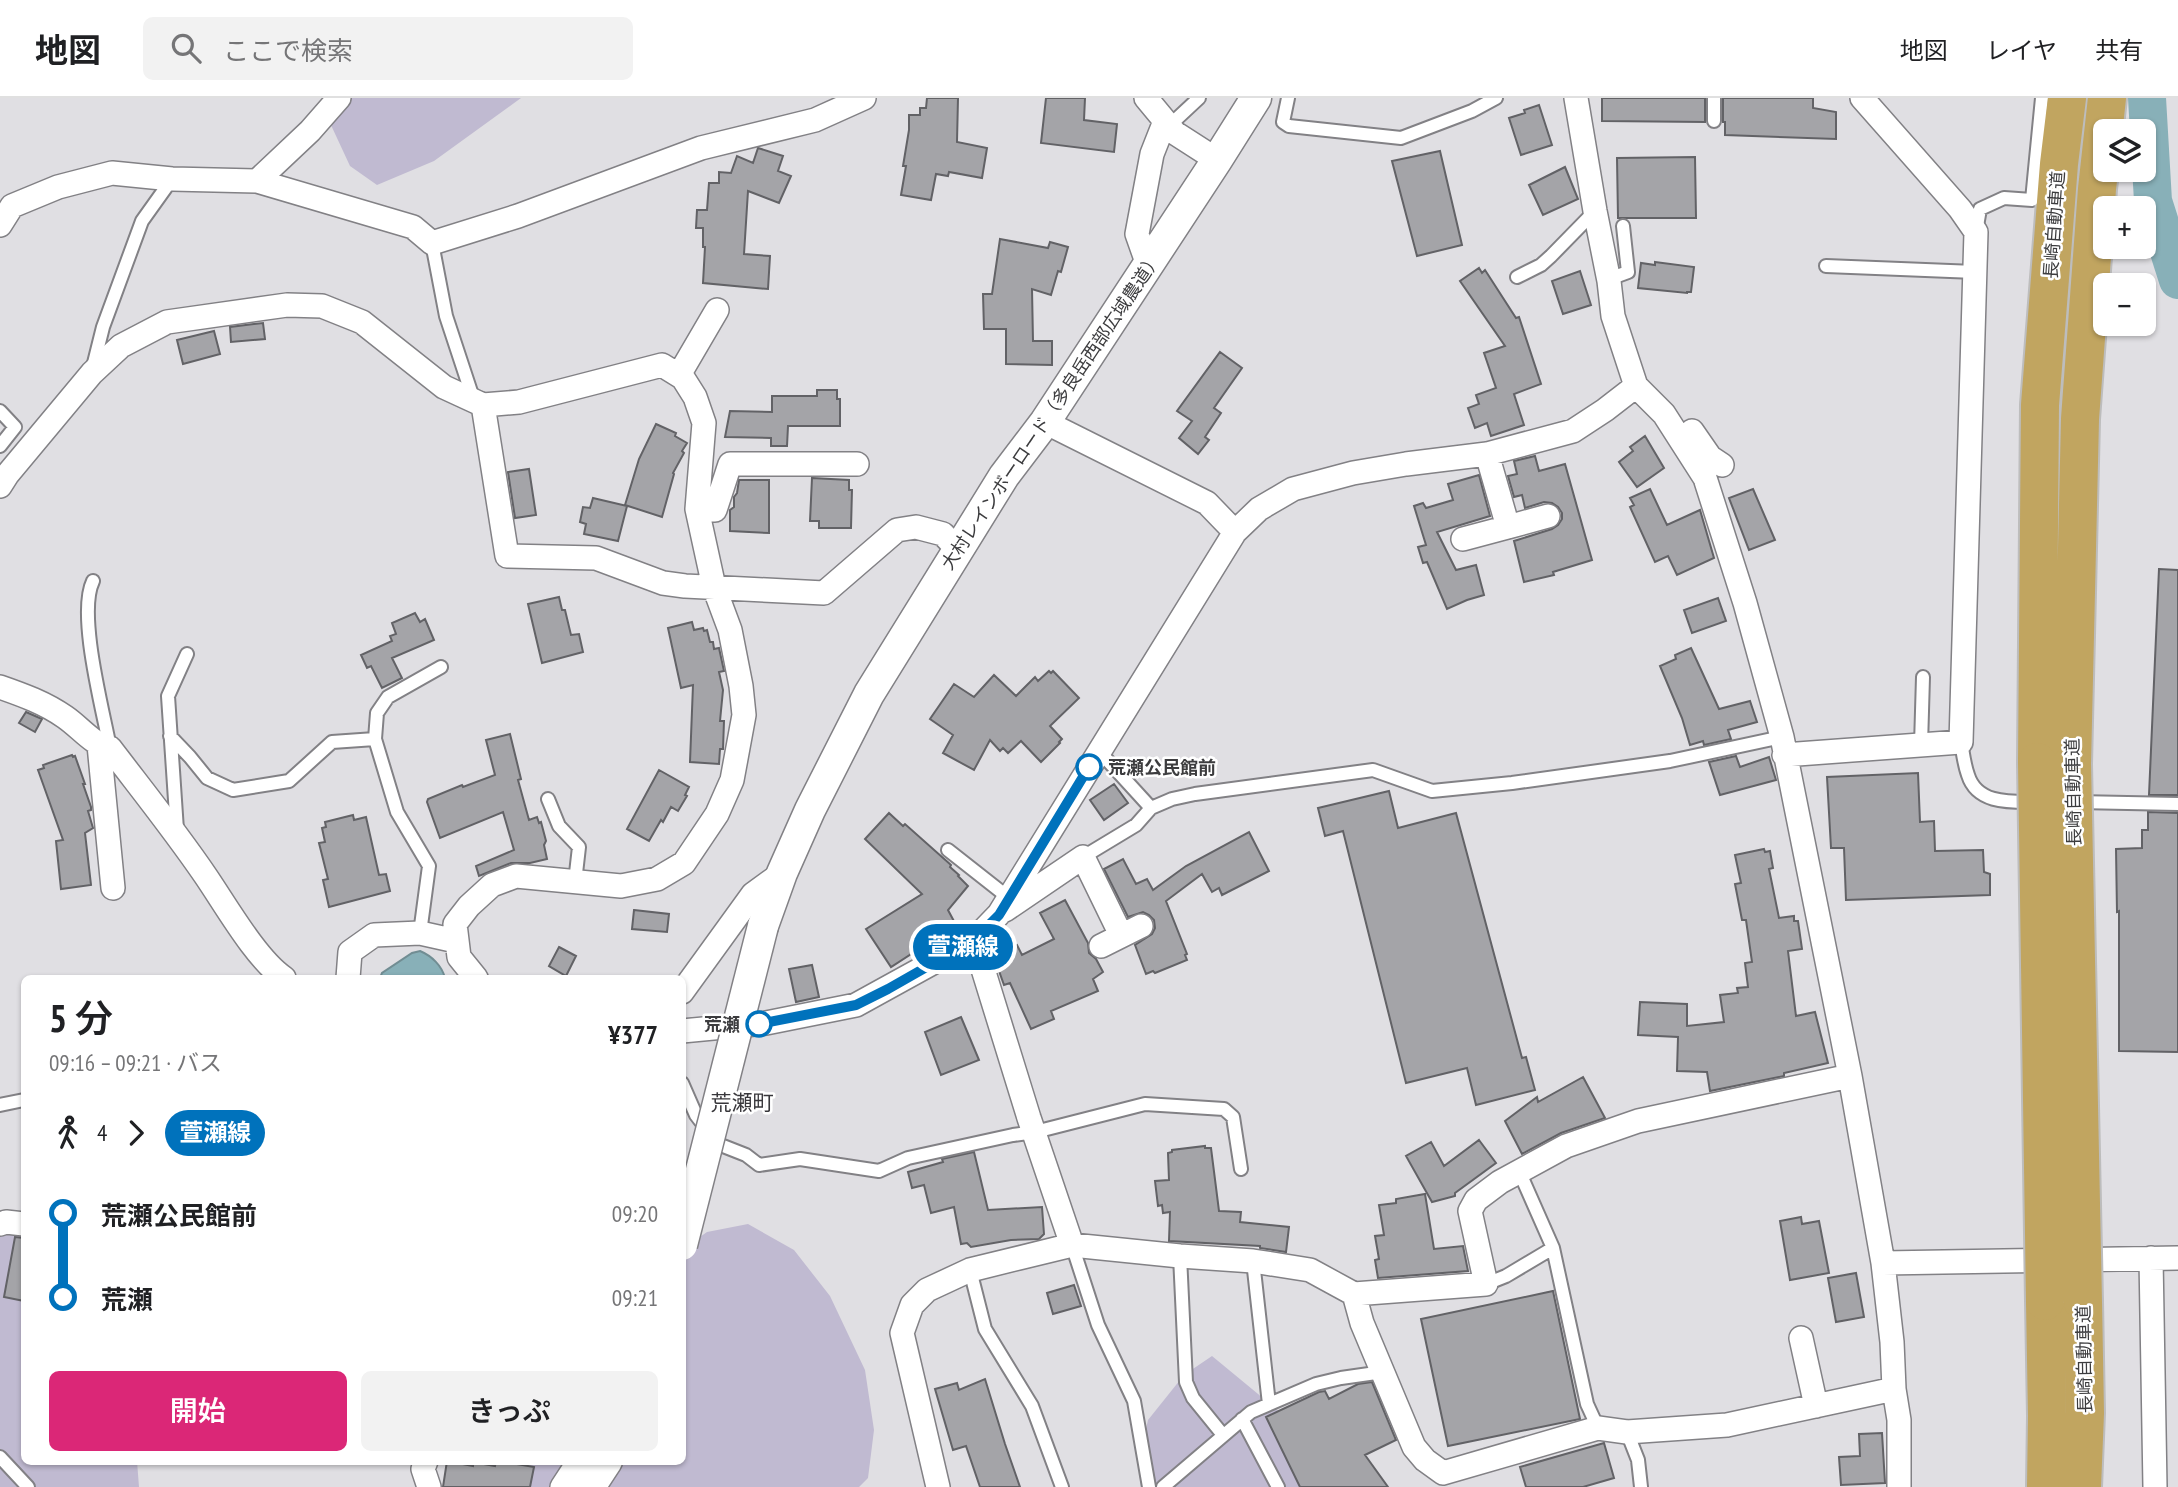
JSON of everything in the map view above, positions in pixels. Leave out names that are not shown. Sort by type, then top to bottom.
[{"type":"highway","name":"長崎自動車道","points":[[2067,98],[2059,164],[2040,405],[2054,763],[2083,1303],[2085,1413],[2082,1487]]},
{"type":"highway","name":"長崎自動車道","points":[[2046,1487],[2045,1301],[2054,763],[2097,189],[2107,98]]},
{"type":"street","points":[[257,181],[310,131],[339,98]]},
{"type":"street","points":[[0,225],[12,206],[58,187],[112,173],[172,179],[257,181],[413,228],[432,243],[518,216],[701,148],[815,120],[864,98]]},
{"type":"street","points":[[1146,98],[1175,134],[1217,160]]},
{"type":"street","name":"大村レインボーロード（多良岳西部広域農道）","points":[[686,1229],[763,926],[782,873],[810,810],[869,694],[1004,476],[1045,422],[1256,98]]},
{"type":"street","points":[[1576,98],[1609,279],[1613,316],[1636,386],[1664,414],[1704,478],[1745,603],[1783,746],[1803,835],[1884,1263],[1899,1420],[1899,1487]]},
{"type":"street","points":[[1783,746],[1921,745],[1961,742],[1976,232],[1960,209],[1862,98]]},
{"type":"street","points":[[1148,265],[1137,234],[1152,154],[1167,124]]},
{"type":"street","points":[[0,486],[92,373],[121,346],[167,322],[287,305],[322,306],[362,322],[444,387],[479,403],[519,402],[662,365],[683,378],[695,397],[704,423],[697,509],[714,587],[730,630],[741,686],[744,715],[732,780],[717,814],[684,863],[657,879],[621,886],[516,876],[492,885],[469,906],[455,924],[459,957],[474,975]]},
{"type":"street","points":[[679,375],[717,310]]},
{"type":"street","points":[[686,1031],[766,1023],[856,1005],[974,940],[1004,906],[1235,532],[1259,509],[1293,489],[1353,473],[1487,454],[1573,432],[1636,386]]},
{"type":"street","points":[[479,403],[507,556],[596,558],[663,583],[824,593],[897,530],[916,527],[943,534],[958,550]]},
{"type":"street","points":[[1045,422],[1207,503],[1235,532]]},
{"type":"street","points":[[1672,426],[1685,422],[1710,457],[1722,465]]},
{"type":"street","points":[[1487,454],[1508,527]]},
{"type":"street","points":[[697,509],[715,510],[730,464],[857,464]]},
{"type":"street","points":[[1463,539],[1548,516]]},
{"type":"street","points":[[0,687],[33,699],[65,717],[105,747],[177,834],[275,975]]},
{"type":"street","points":[[105,747],[113,888]]},
{"type":"street","points":[[1004,906],[1083,857],[1121,936]]},
{"type":"street","points":[[686,986],[753,894],[782,873]]},
{"type":"street","points":[[348,975],[350,952],[374,935],[420,933],[456,942]]},
{"type":"street","points":[[974,940],[1072,1245]]},
{"type":"street","points":[[938,1487],[902,1333],[912,1305],[927,1290],[970,1270],[1072,1245],[1253,1261],[1310,1270],[1354,1294],[1486,1284],[1470,1211],[1476,1200],[1519,1171],[1566,1146],[1638,1121],[1850,1076]]},
{"type":"street","points":[[0,1224],[21,1223]]},
{"type":"street","points":[[2151,1258],[2155,1487]]},
{"type":"street","points":[[1884,1263],[2178,1258]]},
{"type":"street","points":[[1354,1294],[1362,1323],[1414,1447],[1424,1460],[1443,1473],[1598,1428],[1627,1432],[1727,1425],[1894,1389]]},
{"type":"street","points":[[1801,1338],[1816,1406]]},
{"type":"street","points":[[424,1465],[423,1469],[429,1487]]},
{"type":"street","points":[[562,1487],[576,1465]]},
{"type":"street","points":[[590,1487],[604,1465]]},
{"type":"lane","points":[[1167,124],[1199,98]]},
{"type":"lane","points":[[1288,98],[1283,122],[1289,126],[1401,138],[1472,111],[1496,98]]},
{"type":"lane","points":[[1714,98],[1714,121]]},
{"type":"lane","points":[[1976,232],[1980,209],[2004,198],[2032,200],[2042,98]]},
{"type":"lane","points":[[92,373],[103,327],[142,221],[172,179]]},
{"type":"lane","points":[[1517,277],[1546,261],[1595,211]]},
{"type":"lane","points":[[1609,279],[1628,272],[1623,226]]},
{"type":"lane","points":[[432,243],[446,316],[479,403]]},
{"type":"lane","points":[[1826,266],[1975,272]]},
{"type":"lane","points":[[0,411],[15,427],[0,446]]},
{"type":"lane","points":[[93,581],[89,589],[88,631],[105,747]]},
{"type":"lane","points":[[177,834],[167,696],[187,654]]},
{"type":"lane","points":[[420,933],[429,866],[397,812],[375,739],[377,713],[388,698],[441,667]]},
{"type":"lane","points":[[1921,745],[1923,677]]},
{"type":"lane","points":[[170,736],[207,778],[233,790],[289,781],[332,742],[375,739]]},
{"type":"lane","points":[[1961,742],[1968,778],[1983,795],[2001,802],[2178,804]]},
{"type":"lane","points":[[1083,857],[1136,825],[1150,808],[1195,794],[1373,770],[1432,791],[1512,783],[1783,746]]},
{"type":"lane","points":[[1098,751],[1150,808]]},
{"type":"lane","points":[[548,799],[559,826],[579,847],[575,882]]},
{"type":"lane","points":[[948,850],[1004,906]]},
{"type":"lane","points":[[686,1092],[696,1115],[718,1144],[746,1155],[759,1165],[800,1159],[879,1171],[908,1158],[1035,1132],[1145,1104],[1224,1109],[1233,1117],[1241,1169]]},
{"type":"lane","points":[[0,1105],[21,1101]]},
{"type":"lane","points":[[1519,1171],[1553,1248],[1587,1404],[1598,1428]]},
{"type":"lane","points":[[1072,1245],[1098,1325],[1134,1401],[1149,1487]]},
{"type":"lane","points":[[1486,1284],[1506,1276],[1553,1248]]},
{"type":"lane","points":[[1181,1256],[1186,1382],[1193,1398],[1223,1435]]},
{"type":"lane","points":[[1253,1261],[1269,1404]]},
{"type":"lane","points":[[970,1270],[985,1329],[1032,1406],[1062,1487]]},
{"type":"lane","points":[[1163,1487],[1251,1412],[1315,1384],[1383,1372]]},
{"type":"lane","points":[[1242,1419],[1278,1487]]},
{"type":"lane","points":[[1627,1432],[1638,1460],[1641,1487]]},
{"type":"lane","points":[[0,1457],[28,1487]]},
{"type":"shaded area","points":[[329,98],[521,98],[434,161],[377,185],[350,166],[324,110]]},
{"type":"shaded area","points":[[21,1223],[21,1465],[137,1465],[139,1487],[0,1487],[0,1236]]},
{"type":"shaded area","points":[[748,1224],[794,1250],[830,1296],[865,1370],[874,1430],[868,1478],[859,1487],[498,1487],[527,1465],[686,1465],[686,1247],[707,1232]]},
{"type":"shaded area","points":[[1212,1356],[1298,1427],[1339,1487],[1141,1487],[1138,1464],[1148,1420],[1184,1375]]},
{"type":"water","points":[[420,951],[429,956],[442,969],[444,975],[381,975],[412,953]]},
{"type":"building","points":[[927,98],[958,98],[957,142],[987,148],[982,178],[949,172],[948,176],[936,174],[931,200],[901,195],[909,115],[920,115],[920,108],[926,108]]},
{"type":"building","points":[[1046,98],[1085,98],[1084,120],[1117,124],[1114,152],[1041,143]]},
{"type":"building","points":[[1602,98],[1705,98],[1705,122],[1602,121]]},
{"type":"building","points":[[1723,98],[1813,98],[1813,108],[1836,112],[1836,139],[1725,135]]},
{"type":"building","points":[[1539,105],[1552,145],[1521,155],[1509,118]]},
{"type":"building","points":[[758,148],[783,156],[778,171],[791,176],[779,203],[748,191],[744,254],[770,256],[768,289],[703,283],[705,247],[703,228],[696,228],[697,210],[707,210],[709,183],[719,183],[719,172],[731,173],[737,156],[753,163]]},
{"type":"building","points":[[1440,151],[1462,245],[1417,256],[1392,161]]},
{"type":"building","points":[[1695,157],[1696,218],[1618,218],[1617,158]]},
{"type":"building","points":[[1565,167],[1578,199],[1543,215],[1529,185]]},
{"type":"building","points":[[1000,239],[1048,248],[1050,242],[1068,247],[1051,295],[1032,289],[1033,341],[1052,341],[1052,365],[1006,364],[1006,329],[984,329],[983,294],[992,294]]},
{"type":"building","points":[[1655,262],[1694,267],[1691,292],[1638,288],[1641,263],[1655,265]]},
{"type":"building","points":[[1479,268],[1482,273],[1485,270],[1516,318],[1519,317],[1541,384],[1514,394],[1524,425],[1491,436],[1487,423],[1475,428],[1468,408],[1479,404],[1476,395],[1496,388],[1484,353],[1505,346],[1460,281]]},
{"type":"building","points":[[1580,271],[1591,305],[1563,314],[1552,281]]},
{"type":"building","points":[[263,323],[265,339],[231,342],[230,327]]},
{"type":"building","points":[[214,331],[220,354],[183,364],[177,340]]},
{"type":"building","points":[[1220,352],[1242,368],[1214,408],[1221,413],[1205,437],[1209,440],[1198,454],[1179,438],[1192,421],[1177,411]]},
{"type":"building","points":[[817,390],[837,390],[837,399],[840,399],[840,426],[788,426],[787,446],[771,446],[771,438],[725,437],[730,411],[772,412],[772,396],[817,396]]},
{"type":"building","points":[[656,424],[676,433],[675,436],[687,443],[673,473],[662,517],[625,505],[639,459]]},
{"type":"building","points":[[1645,436],[1664,468],[1637,487],[1619,462],[1633,451],[1630,447]]},
{"type":"building","points":[[1535,456],[1539,471],[1565,464],[1592,560],[1553,572],[1554,575],[1524,582],[1514,541],[1552,529],[1562,519],[1562,513],[1552,503],[1544,502],[1525,508],[1522,495],[1514,497],[1508,476],[1517,474],[1514,461]]},
{"type":"building","points":[[529,469],[536,515],[515,518],[508,472]]},
{"type":"building","points":[[1479,475],[1490,516],[1437,532],[1456,570],[1476,565],[1484,595],[1447,609],[1427,562],[1423,563],[1418,547],[1426,545],[1414,506],[1423,503],[1426,508],[1453,500],[1448,484]]},
{"type":"building","points":[[812,478],[849,480],[849,490],[852,490],[851,528],[819,528],[819,521],[810,521]]},
{"type":"building","points":[[739,480],[769,480],[769,533],[730,531],[730,510],[734,507]]},
{"type":"building","points":[[1650,489],[1667,525],[1700,510],[1714,558],[1677,575],[1668,556],[1655,562],[1630,507],[1634,505],[1630,498]]},
{"type":"building","points":[[1753,489],[1775,540],[1749,550],[1729,498]]},
{"type":"building","points":[[593,498],[627,506],[618,541],[584,534],[586,524],[580,522],[583,507],[590,508]]},
{"type":"building","points":[[2159,569],[2178,570],[2178,795],[2149,795]]},
{"type":"building","points":[[559,597],[571,635],[579,634],[583,652],[542,663],[528,604]]},
{"type":"building","points":[[1718,598],[1726,621],[1692,633],[1684,610]]},
{"type":"building","points":[[415,613],[420,622],[425,619],[434,640],[392,658],[402,678],[382,688],[371,666],[367,668],[361,655],[392,641],[390,636],[396,634],[392,623]]},
{"type":"building","points":[[692,622],[694,630],[707,630],[714,649],[719,648],[724,671],[719,672],[723,690],[720,721],[724,721],[723,749],[720,749],[719,764],[690,762],[693,685],[681,688],[668,628]]},
{"type":"building","points":[[1691,648],[1719,709],[1750,701],[1757,722],[1728,730],[1731,739],[1690,745],[1682,718],[1660,666]]},
{"type":"building","points":[[1049,671],[1053,671],[1079,698],[1050,726],[1062,739],[1041,762],[1021,741],[1008,753],[1003,748],[1000,751],[990,740],[974,770],[943,753],[953,735],[930,719],[954,684],[974,697],[994,675],[1016,696],[1035,677],[1038,681]]},
{"type":"building","points":[[26,712],[42,719],[35,732],[19,723]]},
{"type":"building","points":[[510,734],[521,779],[518,780],[529,820],[537,817],[539,823],[541,822],[547,859],[511,863],[479,876],[476,866],[514,850],[503,812],[440,838],[427,802],[428,799],[462,785],[463,787],[495,775],[486,740]]},
{"type":"building","points":[[75,756],[91,807],[88,811],[93,828],[85,833],[91,885],[61,889],[56,841],[63,840],[38,770],[44,768],[43,765]]},
{"type":"building","points":[[1736,756],[1740,767],[1769,757],[1776,780],[1720,795],[1709,762]]},
{"type":"building","points":[[659,770],[689,787],[678,811],[671,807],[649,841],[627,829]]},
{"type":"building","points":[[1918,773],[1920,822],[1934,821],[1935,851],[1983,850],[1984,872],[1990,874],[1990,895],[1846,900],[1844,848],[1831,848],[1827,777]]},
{"type":"building","points":[[1114,784],[1128,803],[1104,820],[1090,800]]},
{"type":"building","points":[[1389,791],[1398,828],[1456,813],[1522,1058],[1526,1057],[1535,1090],[1476,1105],[1467,1068],[1406,1083],[1343,831],[1325,836],[1318,808]]},
{"type":"building","points":[[2148,812],[2178,813],[2178,1052],[2119,1051],[2116,849],[2142,848],[2142,830],[2148,830]]},
{"type":"building","points":[[889,813],[951,865],[968,886],[948,910],[956,925],[891,967],[866,929],[922,894],[865,839]]},
{"type":"building","points":[[353,815],[354,820],[366,817],[379,875],[386,874],[390,891],[329,907],[323,880],[328,879],[319,843],[325,842],[322,828],[326,827],[325,822]]},
{"type":"building","points":[[1249,832],[1269,871],[1222,895],[1219,888],[1212,892],[1202,874],[1166,901],[1187,960],[1146,974],[1135,945],[1152,934],[1155,928],[1154,920],[1143,912],[1128,917],[1104,869],[1123,859],[1136,884],[1147,879],[1153,890],[1186,866]]},
{"type":"building","points":[[1764,849],[1765,852],[1770,851],[1773,868],[1769,869],[1779,918],[1794,916],[1794,921],[1798,921],[1802,949],[1788,951],[1796,1016],[1815,1012],[1828,1063],[1784,1073],[1784,1076],[1710,1091],[1707,1072],[1677,1071],[1678,1037],[1638,1035],[1640,1002],[1687,1004],[1687,1026],[1724,1022],[1720,995],[1738,993],[1737,988],[1748,987],[1745,963],[1752,962],[1746,920],[1742,920],[1735,884],[1741,883],[1735,855]]},
{"type":"building","points":[[1065,900],[1088,943],[1089,953],[1103,972],[1093,979],[1098,991],[1051,1011],[1054,1019],[1031,1029],[1010,983],[1004,985],[993,954],[1017,945],[1022,955],[1054,939],[1040,913]]},
{"type":"building","points":[[634,910],[669,914],[667,932],[632,929]]},
{"type":"building","points":[[559,947],[576,956],[566,975],[549,966]]},
{"type":"building","points":[[812,965],[819,997],[796,1002],[789,969]]},
{"type":"building","points":[[961,1017],[979,1060],[941,1075],[925,1032]]},
{"type":"building","points":[[1583,1077],[1605,1118],[1561,1133],[1522,1154],[1505,1121],[1537,1097],[1538,1102]]},
{"type":"building","points":[[1479,1140],[1496,1163],[1455,1193],[1455,1196],[1432,1202],[1406,1156],[1431,1142],[1444,1166]]},
{"type":"building","points":[[1205,1146],[1211,1148],[1219,1211],[1241,1212],[1240,1222],[1289,1227],[1286,1252],[1260,1246],[1169,1241],[1170,1212],[1163,1213],[1162,1205],[1158,1206],[1155,1181],[1169,1180],[1168,1153],[1172,1150]]},
{"type":"building","points":[[974,1152],[988,1210],[1042,1207],[1044,1234],[1039,1239],[1011,1240],[971,1247],[967,1243],[961,1244],[954,1207],[931,1213],[924,1185],[912,1188],[908,1172],[943,1162],[942,1159]]},
{"type":"building","points":[[1425,1194],[1434,1249],[1463,1246],[1468,1271],[1378,1278],[1375,1260],[1379,1259],[1375,1236],[1384,1235],[1379,1205]]},
{"type":"building","points":[[1801,1217],[1802,1224],[1819,1221],[1829,1273],[1790,1280],[1780,1221]]},
{"type":"building","points":[[15,1237],[21,1238],[21,1300],[4,1297]]},
{"type":"building","points":[[1856,1273],[1864,1317],[1836,1322],[1828,1278]]},
{"type":"building","points":[[1074,1285],[1081,1306],[1053,1314],[1047,1293]]},
{"type":"building","points":[[1553,1291],[1580,1419],[1448,1446],[1421,1319]]},
{"type":"building","points":[[985,1379],[1020,1487],[980,1487],[966,1446],[953,1450],[935,1389],[957,1383],[959,1390]]},
{"type":"building","points":[[1372,1382],[1396,1440],[1365,1455],[1388,1487],[1300,1487],[1266,1417],[1319,1392],[1325,1391],[1329,1399],[1358,1384]]},
{"type":"building","points":[[1882,1433],[1885,1483],[1841,1485],[1839,1457],[1860,1456],[1859,1434]]},
{"type":"building","points":[[1604,1443],[1614,1478],[1583,1487],[1526,1487],[1520,1467]]},
{"type":"building","points":[[446,1465],[534,1467],[530,1487],[443,1487]]},
{"type":"waterway","points":[[2147,98],[2153,201],[2178,280]]},
{"type":"bus line","name":"萱瀬線","points":[[759,1024],[856,1005],[974,940],[999,915],[1089,767]]},
{"type":"place","name":"荒瀬公民館前","points":[[1089,767]]},
{"type":"place","name":"荒瀬","points":[[759,1024]]},
{"type":"district","name":"荒瀬町","points":[[742,1102]]}]
